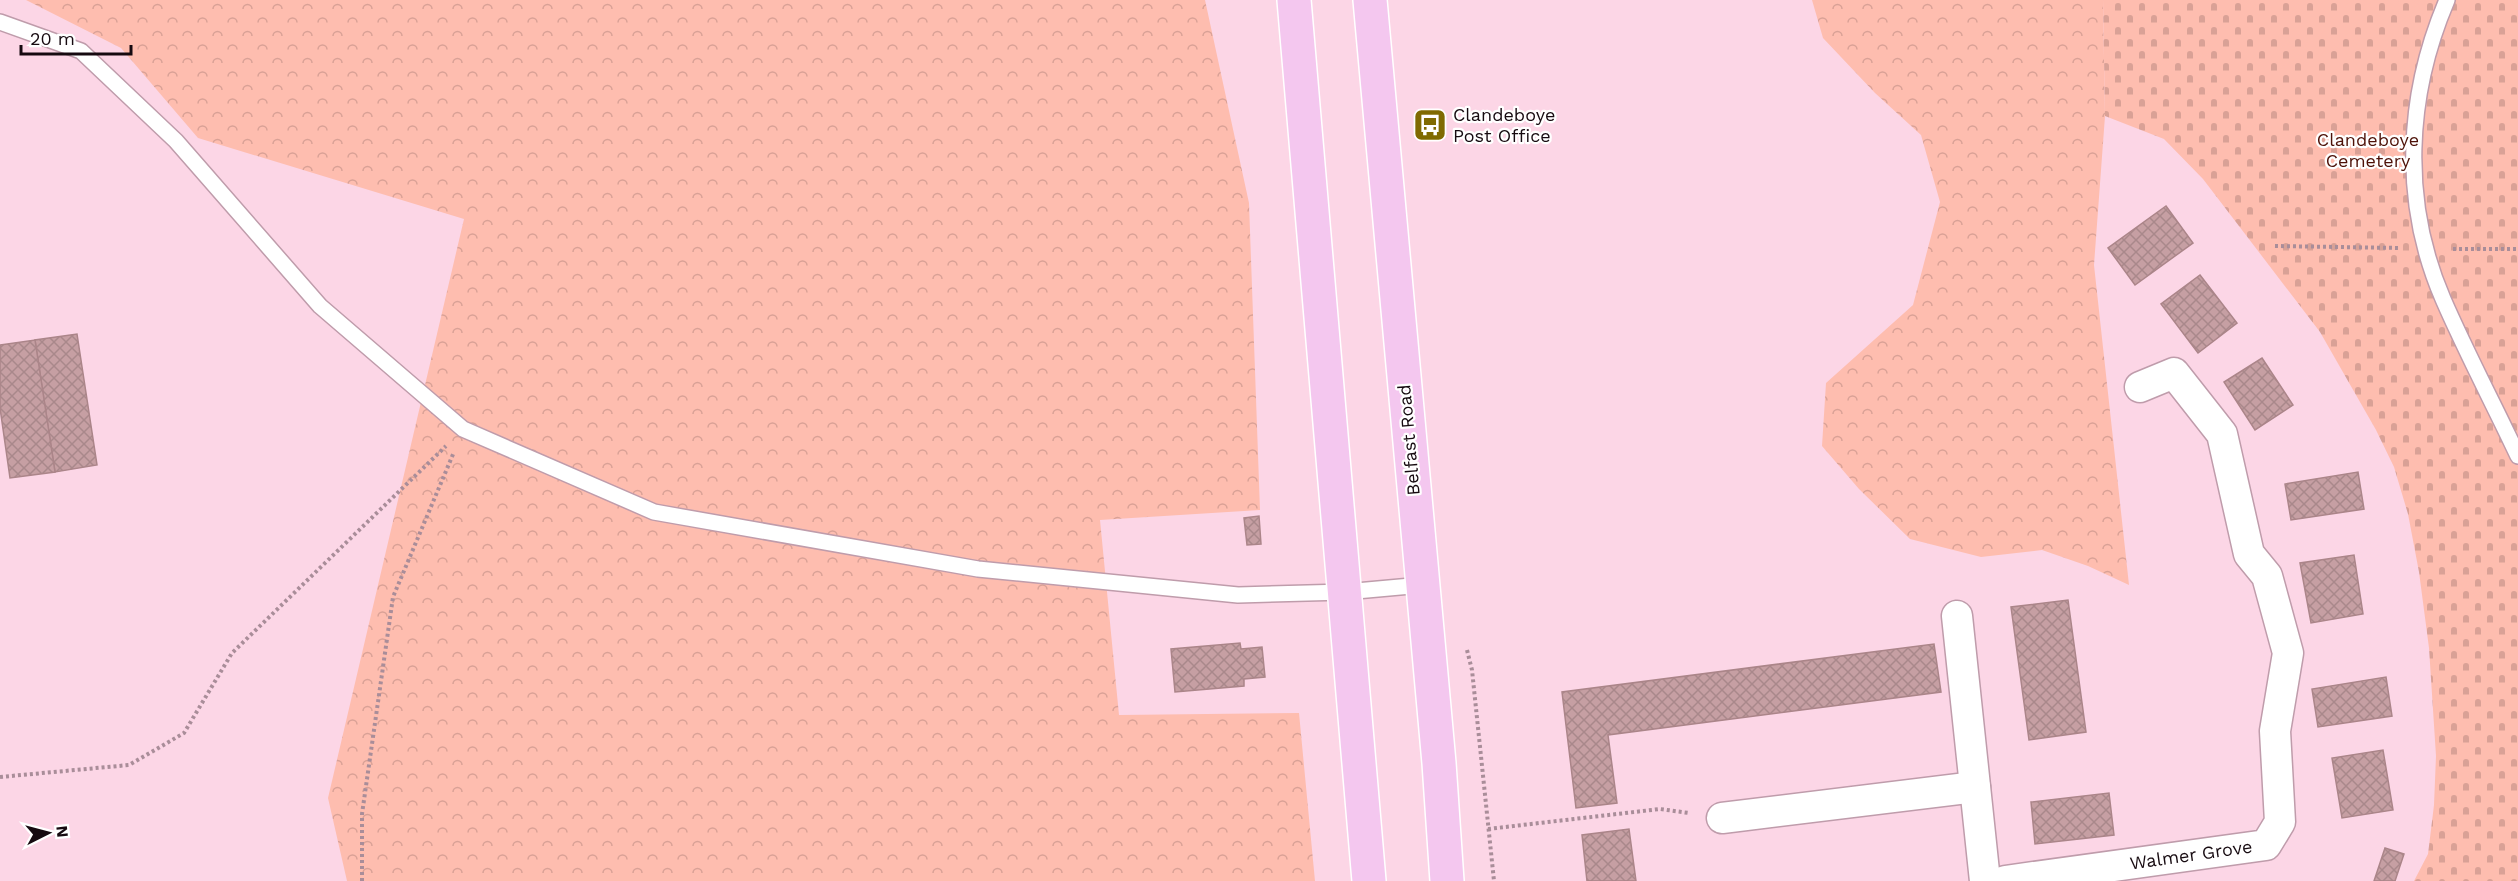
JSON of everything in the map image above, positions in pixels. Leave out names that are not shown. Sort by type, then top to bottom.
[{"type":"highway","points":[[1294,0],[1369,881]]},
{"type":"highway","name":"Belfast Road","points":[[1370,0],[1439,763],[1447,881]]},
{"type":"highway","points":[[1439,763],[1466,881]]},
{"type":"street","name":"Walmer Grove","points":[[2005,881],[2266,845],[2280,822],[2275,731],[2288,653],[2267,576],[2249,554],[2222,434],[2174,373],[2140,387]]},
{"type":"street","points":[[1957,616],[1985,881]]},
{"type":"street","points":[[1722,818],[1975,788]]},
{"type":"lane","points":[[2447,0],[2423,71],[2413,129],[2414,185],[2426,249],[2442,297],[2518,456]]},
{"type":"lane","points":[[0,22],[81,51],[176,141],[320,306],[464,429],[654,512],[978,569],[1238,595],[1345,592],[1422,585]]},
{"type":"path","points":[[0,777],[129,765],[184,733],[232,653],[464,429]]},
{"type":"path","points":[[362,881],[362,814],[393,597],[464,429]]},
{"type":"path","points":[[1488,829],[1660,808],[1722,818]]},
{"type":"green space","points":[[26,0],[1205,0],[1249,203],[1260,510],[1100,520],[1119,715],[1299,713],[1315,881],[347,881],[328,798],[464,219],[198,138],[121,48]]},
{"type":"green space","points":[[1812,0],[2103,0],[2105,116],[2094,265],[2129,585],[2088,566],[2042,550],[1981,557],[1910,539],[1859,489],[1822,446],[1826,383],[1913,305],[1940,202],[1921,135],[1875,93],[1823,38]]},
{"type":"green space","name":"Clandeboye Cemetery","points":[[2103,0],[2518,0],[2518,881],[2414,881],[2428,854],[2434,805],[2436,756],[2429,648],[2419,572],[2408,514],[2394,467],[2376,430],[2320,332],[2203,179],[2164,139],[2105,116]]},
{"type":"building","points":[[2166,206],[2193,243],[2135,285],[2108,248]]},
{"type":"building","points":[[2200,275],[2237,323],[2198,353],[2161,304]]},
{"type":"building","points":[[77,334],[97,465],[55,472],[35,340]]},
{"type":"building","points":[[35,340],[55,472],[10,478],[0,408],[0,345]]},
{"type":"building","points":[[2262,358],[2293,405],[2255,430],[2224,382]]},
{"type":"building","points":[[2358,472],[2364,509],[2291,520],[2285,484]]},
{"type":"building","points":[[1259,516],[1261,544],[1247,545],[1244,518]]},
{"type":"building","points":[[2354,555],[2363,614],[2311,623],[2300,563]]},
{"type":"building","points":[[2068,600],[2086,732],[2029,740],[2011,607]]},
{"type":"building","points":[[1240,643],[1241,649],[1262,647],[1265,677],[1244,679],[1244,686],[1175,692],[1171,649]]},
{"type":"building","points":[[1934,644],[1941,692],[1608,735],[1617,803],[1576,808],[1562,692]]},
{"type":"building","points":[[2386,677],[2392,716],[2318,727],[2312,689]]},
{"type":"building","points":[[2383,750],[2393,810],[2342,818],[2332,758]]},
{"type":"building","points":[[2109,793],[2114,835],[2035,844],[2031,802]]},
{"type":"building","points":[[1629,829],[1636,881],[1587,881],[1582,835]]},
{"type":"building","points":[[2385,848],[2404,854],[2395,881],[2374,881]]},
{"type":"place","name":"Clandeboye Post Office","points":[[1430,125]]}]
